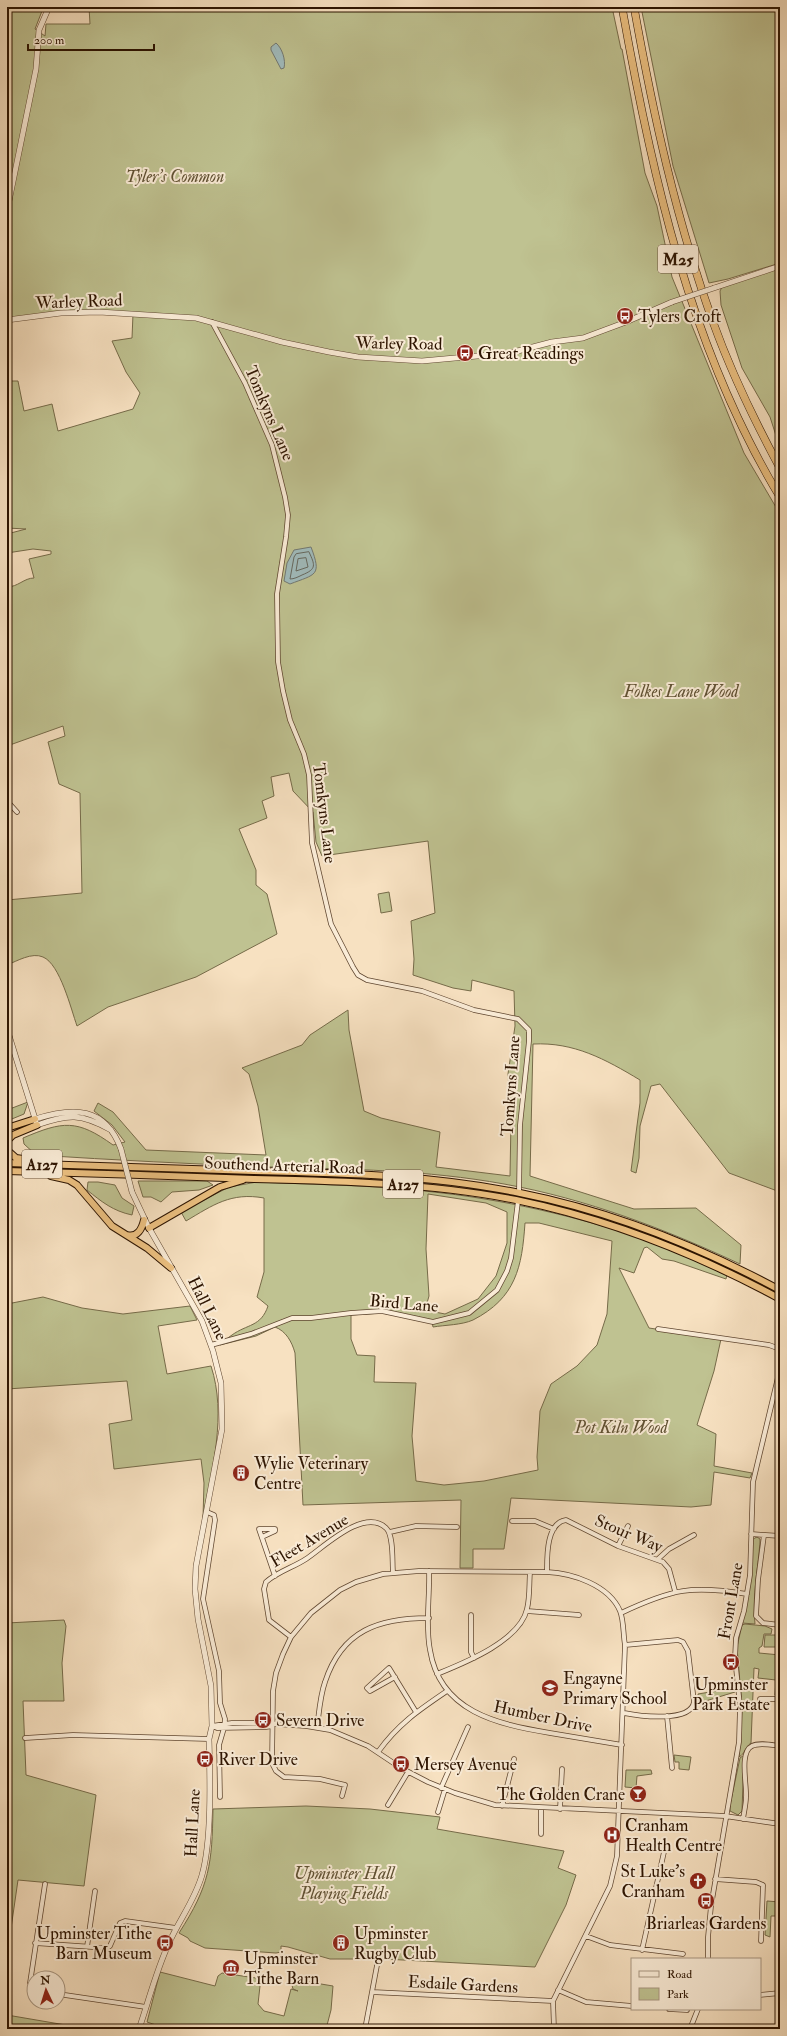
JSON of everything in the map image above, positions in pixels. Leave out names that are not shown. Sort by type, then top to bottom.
[{"type":"highway","name":"M25","points":[[622,7],[658,187],[678,258],[709,348],[729,397],[751,444],[780,497]]},
{"type":"highway","name":"M25","points":[[634,7],[674,193],[695,271],[731,368],[751,412],[780,468]]},
{"type":"highway","points":[[7,1128],[36,1122]]},
{"type":"highway","points":[[7,1141],[13,1135],[36,1122]]},
{"type":"highway","points":[[7,1150],[10,1155],[22,1159],[77,1166]]},
{"type":"highway","name":"Southend Arterial Road","points":[[7,1163],[402,1176],[474,1184],[519,1193],[610,1217],[663,1235],[713,1256],[780,1290]]},
{"type":"highway","name":"Southend Arterial Road","points":[[7,1171],[252,1178],[415,1185],[518,1201],[626,1230],[709,1263],[780,1299]]},
{"type":"highway","name":"A127","points":[[29,1172],[63,1178],[73,1182],[86,1195],[104,1218],[123,1233],[147,1248],[171,1268]]},
{"type":"highway","name":"A127","points":[[149,1228],[220,1187],[252,1178]]},
{"type":"highway","points":[[123,1233],[130,1236],[136,1234],[142,1229],[144,1220]]},
{"type":"street","points":[[7,211],[36,69],[39,30],[49,7]]},
{"type":"street","name":"Warley Road","points":[[7,320],[61,313],[112,312],[196,318],[276,341],[335,354],[422,361],[510,353],[552,342],[583,338],[626,322],[672,302],[780,266]]},
{"type":"street","name":"Tomkyns Lane","points":[[212,322],[244,383],[266,431],[281,473],[288,515],[277,594],[278,662],[290,720],[304,754],[309,775],[312,843],[331,924],[358,975],[367,980],[422,991],[474,1010],[518,1019],[524,1023],[529,1030],[529,1041],[521,1101],[518,1150],[519,1193]]},
{"type":"street","points":[[7,801],[17,812]]},
{"type":"street","points":[[7,1029],[36,1122],[74,1116],[90,1120],[110,1130]]},
{"type":"street","points":[[32,1109],[39,1114],[47,1115]]},
{"type":"street","name":"Hall Lane","points":[[36,1122],[47,1115],[68,1110],[84,1112],[105,1123],[110,1130],[121,1148],[132,1192],[144,1220],[202,1320],[211,1345],[221,1383],[223,1412],[218,1456],[196,1566],[195,1589],[198,1619],[211,1686],[212,1726],[209,1739],[208,1815],[203,1874],[197,1892],[176,1928],[159,1966],[139,2029]]},
{"type":"street","name":"Bird Lane","points":[[211,1345],[256,1332],[292,1318],[311,1318],[382,1311],[433,1322],[469,1313],[497,1290],[507,1271],[511,1258],[518,1201]]},
{"type":"street","points":[[658,1329],[769,1345],[780,1349]]},
{"type":"street","name":"Front Lane","points":[[708,1958],[709,1921],[715,1879],[725,1816],[736,1768],[739,1742],[740,1706],[735,1658],[736,1638],[747,1594],[751,1559],[752,1482],[780,1369]]},
{"type":"street","name":"Hall Lane","points":[[207,1512],[214,1515],[216,1520],[203,1599],[219,1671],[220,1703],[224,1726],[219,1745],[220,1797]]},
{"type":"street","points":[[512,1521],[535,1521],[554,1529],[549,1545],[547,1572]]},
{"type":"street","name":"Stour Way","points":[[554,1529],[559,1522],[570,1521],[618,1546],[658,1559],[669,1569],[675,1591]]},
{"type":"street","name":"Fleet Avenue","points":[[291,1637],[272,1623],[267,1615],[265,1585],[269,1580],[306,1559],[337,1535],[350,1528],[372,1523],[383,1525],[390,1532]]},
{"type":"street","points":[[393,1572],[390,1532],[416,1526],[457,1527]]},
{"type":"street","points":[[618,1546],[628,1526]]},
{"type":"street","points":[[751,1534],[780,1536]]},
{"type":"street","points":[[658,1559],[669,1549],[694,1535]]},
{"type":"street","points":[[764,1535],[758,1580],[756,1614],[762,1622],[780,1625]]},
{"type":"street","points":[[262,1537],[275,1576]]},
{"type":"street","name":"Humber Drive","points":[[429,1571],[430,1651],[437,1674],[447,1691],[474,1712],[500,1723],[622,1745]]},
{"type":"street","points":[[342,1796],[346,1785],[320,1779],[290,1778],[276,1771],[272,1763],[274,1684],[279,1662],[291,1637],[314,1610],[340,1590],[364,1579],[393,1572],[547,1572],[575,1576],[590,1582],[605,1593],[621,1613],[625,1645],[624,1713],[617,1856],[614,1872],[586,1936],[552,2001],[554,2029]]},
{"type":"street","points":[[437,1674],[474,1658],[507,1637],[522,1620],[527,1610],[530,1572]]},
{"type":"street","points":[[621,1613],[646,1601],[675,1591],[711,1589],[747,1594]]},
{"type":"street","points":[[527,1610],[579,1615]]},
{"type":"street","points":[[471,1615],[471,1652],[474,1658]]},
{"type":"street","points":[[317,1728],[325,1681],[338,1656],[353,1637],[364,1629],[386,1621],[405,1618],[429,1618]]},
{"type":"street","points":[[624,1713],[641,1716],[667,1716],[685,1714],[694,1706],[687,1647],[683,1642],[678,1640],[625,1645]]},
{"type":"street","points":[[395,1677],[370,1692],[367,1688],[389,1668],[395,1677],[416,1712]]},
{"type":"street","points":[[378,1752],[394,1730],[416,1712],[447,1691]]},
{"type":"street","points":[[760,1699],[780,1699]]},
{"type":"street","points":[[667,1716],[672,1768]]},
{"type":"street","points":[[212,1726],[217,1728],[224,1726],[317,1728],[347,1736],[378,1752],[408,1772],[443,1788],[476,1800],[502,1806],[725,1816],[780,1824]]},
{"type":"street","points":[[438,1812],[443,1788],[468,1727]]},
{"type":"street","points":[[25,1738],[74,1735],[209,1739]]},
{"type":"street","points":[[743,1819],[746,1795],[744,1780],[746,1753],[750,1747],[756,1744],[780,1746]]},
{"type":"street","points":[[502,1806],[514,1759]]},
{"type":"street","points":[[560,1809],[562,1768]]},
{"type":"street","points":[[388,1805],[408,1772]]},
{"type":"street","points":[[541,1808],[541,1834]]},
{"type":"street","points":[[642,1950],[664,1852]]},
{"type":"street","points":[[715,1879],[756,1882],[763,1885],[761,1941]]},
{"type":"street","points":[[32,1970],[45,1884]]},
{"type":"street","points":[[87,1947],[95,1891]]},
{"type":"street","points":[[35,1943],[87,1947],[110,1946],[120,1924],[125,1921],[176,1928]]},
{"type":"street","points":[[586,1936],[610,1945],[683,1954]]},
{"type":"street","points":[[364,2029],[378,1960]]},
{"type":"street","points":[[558,1990],[586,2002],[631,2006]]},
{"type":"street","name":"Esdaile Gardens","points":[[372,1992],[552,2001]]},
{"type":"street","points":[[761,1995],[780,1993]]},
{"type":"street","points":[[66,1995],[146,2007]]},
{"type":"street","points":[[690,2029],[698,2010]]},
{"type":"green space","points":[[7,7],[33,7],[42,11],[35,29],[45,36],[46,24],[90,24],[89,7],[612,7],[622,49],[645,173],[657,206],[672,277],[744,453],[780,514],[780,1192],[729,1173],[660,1084],[651,1086],[640,1126],[639,1158],[636,1173],[631,1171],[640,1103],[640,1080],[589,1053],[548,1044],[533,1044],[530,1176],[634,1209],[696,1208],[741,1245],[740,1264],[712,1251],[625,1216],[535,1190],[475,1179],[388,1171],[212,1165],[36,1155],[24,1144],[23,1138],[37,1132],[49,1128],[70,1125],[89,1131],[113,1145],[125,1142],[112,1125],[94,1111],[98,1103],[113,1112],[146,1150],[266,1155],[258,1106],[249,1074],[242,1068],[302,1045],[310,1035],[348,1010],[349,1030],[364,1111],[381,1118],[440,1132],[436,1167],[510,1176],[511,1120],[508,1074],[515,1026],[514,991],[472,980],[471,991],[453,988],[413,975],[414,959],[411,921],[435,913],[428,841],[322,856],[316,842],[313,812],[293,791],[289,773],[271,777],[274,796],[262,801],[267,818],[239,829],[256,870],[256,885],[267,894],[277,934],[196,977],[108,1007],[77,1026],[60,977],[49,961],[39,956],[29,956],[7,965],[7,900],[82,893],[80,793],[59,784],[48,742],[65,736],[63,726],[7,746],[7,587],[14,586],[30,578],[34,578],[29,559],[51,554],[51,551],[33,549],[7,553],[7,534],[26,529],[7,528],[7,381],[18,381],[24,411],[52,404],[58,431],[133,409],[140,393],[126,372],[112,341],[132,338],[133,314],[65,313],[7,321]]},
{"type":"green space","points":[[641,7],[780,7],[780,263],[728,279],[709,283],[673,166]]},
{"type":"green space","points":[[780,266],[780,448],[770,417],[742,368],[721,305],[720,291],[723,285]]},
{"type":"green space","points":[[389,892],[392,911],[381,913],[378,894]]},
{"type":"green space","points":[[28,1102],[24,1114],[7,1121],[7,1110]]},
{"type":"green space","points":[[138,1181],[207,1181],[213,1185],[199,1190],[172,1192],[161,1202],[151,1197],[143,1197]]},
{"type":"green space","points":[[88,1182],[115,1185],[122,1198],[134,1206],[132,1215],[108,1206],[87,1190]]},
{"type":"green space","name":"Pot Kiln Wood","points":[[257,1182],[373,1187],[419,1190],[497,1201],[554,1213],[610,1228],[663,1246],[727,1274],[726,1279],[674,1261],[662,1259],[647,1247],[644,1248],[634,1273],[619,1268],[649,1328],[721,1339],[714,1371],[697,1425],[716,1434],[714,1466],[752,1473],[750,1478],[714,1472],[711,1505],[691,1507],[511,1498],[504,1549],[473,1549],[473,1568],[460,1568],[461,1500],[303,1505],[295,1353],[290,1341],[282,1331],[275,1327],[256,1336],[220,1345],[238,1331],[262,1318],[268,1306],[257,1297],[264,1272],[264,1198],[232,1198],[214,1205],[186,1221],[181,1212],[229,1187]],"holes":[[[428,1194],[486,1203],[507,1212],[507,1243],[496,1276],[478,1299],[445,1314],[425,1310],[429,1296],[426,1249]],[[525,1223],[539,1223],[612,1241],[607,1314],[597,1345],[577,1366],[551,1384],[540,1411],[537,1457],[538,1470],[484,1481],[444,1485],[416,1481],[412,1436],[416,1383],[374,1382],[375,1356],[357,1355],[351,1339],[351,1315],[382,1313],[432,1322],[433,1327],[459,1324],[473,1320],[499,1302],[508,1291],[514,1280],[522,1254]]]},
{"type":"green space","points":[[43,1297],[82,1308],[123,1314],[190,1306],[197,1320],[158,1326],[167,1374],[211,1366],[216,1385],[218,1423],[214,1461],[203,1518],[204,1483],[201,1459],[114,1469],[109,1424],[132,1420],[127,1381],[7,1389],[7,1304]]},
{"type":"green space","points":[[757,1537],[760,1539],[760,1542],[755,1593],[755,1624],[742,1623],[753,1539]]},
{"type":"green space","points":[[64,1620],[66,1626],[62,1663],[64,1701],[23,1701],[26,1775],[96,1795],[84,1886],[18,1880],[7,1956],[7,1623]]},
{"type":"green space","points":[[742,1625],[765,1626],[772,1629],[771,1634],[764,1634],[762,1646],[759,1648],[759,1653],[780,1655],[780,1695],[775,1695],[776,1680],[758,1678],[759,1669],[754,1668],[751,1743],[739,1757],[742,1707],[737,1647]]},
{"type":"green space","points":[[765,1635],[779,1635],[779,1647],[764,1647]]},
{"type":"green space","points":[[734,1688],[735,1692],[699,1703],[698,1694]]},
{"type":"green space","points":[[674,1755],[691,1757],[689,1770],[679,1769],[679,1762],[675,1762]]},
{"type":"green space","points":[[744,1755],[742,1811],[738,1815],[730,1811],[730,1805],[740,1758]]},
{"type":"green space","points":[[626,1770],[651,1770],[652,1774],[637,1776],[636,1788],[625,1787]]},
{"type":"green space","name":"Upminster Hall Playing Fields","points":[[306,1806],[370,1809],[440,1817],[437,1829],[564,1851],[558,1868],[576,1875],[566,1905],[535,1967],[384,1959],[330,1959],[281,1946],[281,1952],[276,1953],[205,1948],[190,1941],[188,1938],[179,1933],[197,1901],[207,1874],[212,1845],[213,1809]]},
{"type":"green space","points":[[767,1901],[780,1902],[779,1916],[771,1916],[770,1937],[765,1935]]},
{"type":"green space","points":[[160,1972],[215,1986],[218,1976],[222,1973],[256,1978],[260,1986],[258,2004],[264,2011],[284,2016],[291,1989],[298,1991],[293,1989],[291,1982],[303,1981],[333,1986],[331,2010],[326,2029],[168,2029],[147,2022]]},
{"type":"green space","points":[[7,2015],[89,2029],[7,2029]]},
{"type":"water","points":[[276,43],[282,51],[284,58],[284,68],[281,69],[271,50],[271,47]]},
{"type":"water","points":[[311,547],[316,564],[314,573],[311,576],[290,584],[284,581],[287,563],[294,550]]},
{"type":"place","name":"Tylers Croft","points":[[625,316]]},
{"type":"place","name":"Great Readings","points":[[465,353]]},
{"type":"place","name":"Wylie Veterinary Centre","points":[[241,1473]]},
{"type":"place","name":"Upminster Park Estate","points":[[731,1662]]},
{"type":"place","name":"Engayne Primary School","points":[[550,1688]]},
{"type":"place","name":"Severn Drive","points":[[263,1720]]},
{"type":"place","name":"River Drive","points":[[205,1759]]},
{"type":"place","name":"Mersey Avenue","points":[[401,1764]]},
{"type":"place","name":"The Golden Crane","points":[[638,1794]]},
{"type":"place","name":"Cranham Health Centre","points":[[612,1835]]},
{"type":"place","name":"St Luke's Cranham","points":[[698,1881]]},
{"type":"place","name":"Briarleas Gardens","points":[[706,1901]]},
{"type":"place","name":"Upminster Tithe Barn Museum","points":[[165,1943]]},
{"type":"place","name":"Upminster Rugby Club","points":[[341,1943]]},
{"type":"place","name":"Upminster Tithe Barn","points":[[231,1968]]},
{"type":"park label","name":"Tyler's Common","points":[[175,176]]},
{"type":"park label","name":"Folkes Lane Wood","points":[[681,691]]}]
